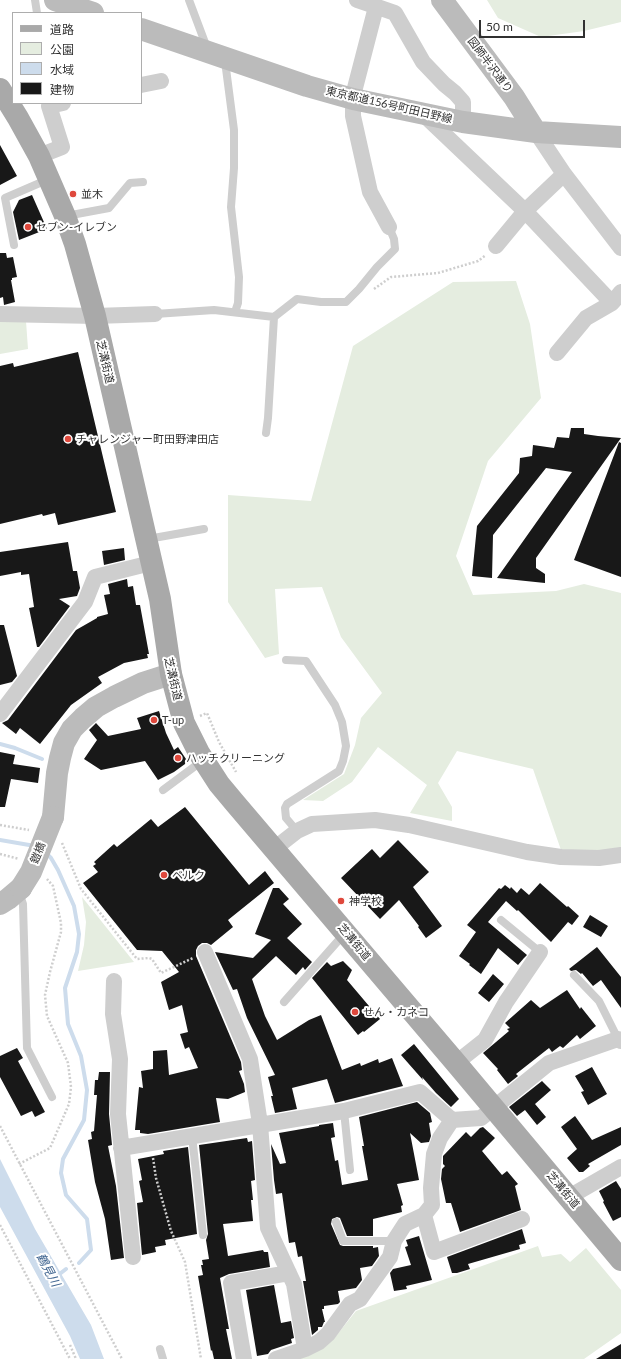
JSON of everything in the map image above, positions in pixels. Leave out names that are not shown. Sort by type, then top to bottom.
[{"type":"main road","points":[[55,0],[90,12]]},
{"type":"main road","name":"図師半沢通り","points":[[442,0],[514,97],[536,132]]},
{"type":"main road","name":"東京都道156号町田日野線","points":[[142,29],[307,86],[353,99],[463,122],[536,132],[621,138]]},
{"type":"main road","name":"芝溝街道","points":[[0,89],[39,156],[65,216],[75,244],[94,316],[146,540],[163,618],[171,674],[184,723],[204,760],[224,790],[621,1260]]},
{"type":"main road","name":"鎧橋","points":[[20,890],[31,872],[53,817],[57,772],[60,758],[64,743],[72,729],[96,707],[114,697],[143,683],[171,674]]},
{"type":"main road","points":[[0,904],[8,900],[20,890]]},
{"type":"street","points":[[357,0],[376,7],[397,7],[424,62],[444,84],[456,93],[464,102],[463,122]]},
{"type":"street","points":[[376,7],[353,99],[353,116],[370,192],[389,227]]},
{"type":"street","points":[[142,85],[161,81]]},
{"type":"street","points":[[39,156],[62,147],[53,104]]},
{"type":"street","points":[[424,115],[617,297],[586,318],[557,354]]},
{"type":"street","points":[[536,132],[564,174],[621,248]]},
{"type":"street","points":[[496,246],[525,211],[564,174]]},
{"type":"street","points":[[0,314],[94,316],[155,314]]},
{"type":"street","points":[[0,714],[85,602],[95,577],[151,563]]},
{"type":"street","points":[[274,849],[297,831],[317,823],[375,820],[409,825],[527,852],[561,858],[599,858],[621,855]]},
{"type":"street","points":[[204,952],[250,1059],[260,1124],[268,1228],[294,1284],[305,1349]]},
{"type":"street","points":[[456,1063],[486,1040],[506,1002],[540,952]]},
{"type":"street","points":[[114,981],[113,1014],[120,1058],[118,1114],[133,1257]]},
{"type":"street","points":[[121,1148],[344,1111],[420,1092],[452,1120],[481,1118],[549,1062],[619,1040]]},
{"type":"street","points":[[276,1359],[305,1349],[319,1342],[328,1334],[350,1304],[360,1299],[390,1257],[394,1241],[405,1224],[424,1215],[432,1205],[431,1188],[434,1154],[440,1138],[452,1120]]},
{"type":"street","points":[[569,1198],[621,1167]]},
{"type":"street","points":[[424,1215],[434,1252],[522,1219]]},
{"type":"street","points":[[244,1359],[231,1283],[289,1273]]},
{"type":"lane","points":[[35,0],[37,12]]},
{"type":"lane","points":[[189,0],[217,55],[234,130],[234,168],[231,207],[239,277],[238,303],[235,312]]},
{"type":"lane","points":[[14,245],[6,198],[49,179]]},
{"type":"lane","points":[[65,216],[109,208],[130,183],[143,182]]},
{"type":"lane","points":[[155,314],[214,310],[274,317],[297,299],[321,302],[346,302],[395,249],[394,238],[389,227]]},
{"type":"lane","points":[[266,433],[274,317]]},
{"type":"lane","points":[[146,540],[204,529]]},
{"type":"lane","points":[[286,660],[306,660],[335,705],[342,722],[346,746],[343,760],[338,771],[287,804],[285,808],[286,818],[297,831]]},
{"type":"lane","points":[[162,790],[204,760]]},
{"type":"lane","points":[[20,890],[23,904],[27,1048],[52,1097]]},
{"type":"lane","points":[[501,920],[540,952]]},
{"type":"lane","points":[[284,1002],[345,932]]},
{"type":"lane","points":[[574,975],[599,1001],[619,1040]]},
{"type":"lane","points":[[344,1111],[350,1170]]},
{"type":"lane","points":[[192,1136],[203,1235]]},
{"type":"lane","points":[[336,1222],[343,1241],[394,1241]]},
{"type":"lane","points":[[160,1348],[163,1359]]},
{"type":"path","points":[[374,289],[391,277],[438,273],[478,261],[496,246]]},
{"type":"path","points":[[184,723],[206,713],[219,742],[236,772]]},
{"type":"path","points":[[0,825],[32,831]]},
{"type":"path","points":[[60,841],[81,889],[137,959],[152,959],[162,973],[204,952]]},
{"type":"path","points":[[0,854],[21,860]]},
{"type":"path","points":[[19,1164],[50,1148],[69,1104],[71,1087],[68,1062],[47,1016],[45,995],[61,932],[61,923],[53,886],[45,876]]},
{"type":"path","points":[[0,1126],[122,1359]]},
{"type":"path","points":[[151,1143],[156,1178],[171,1230],[186,1262],[201,1359]]},
{"type":"path","points":[[0,1225],[70,1359]]},
{"type":"path","points":[[70,1345],[76,1359]]},
{"type":"green space","points":[[487,0],[621,0],[621,22],[584,31],[541,37],[498,18]]},
{"type":"green space","points":[[516,281],[530,324],[541,398],[488,461],[456,556],[473,595],[556,591],[584,584],[621,593],[621,853],[561,850],[533,769],[457,751],[438,783],[452,807],[452,821],[410,813],[427,785],[378,747],[352,782],[323,801],[303,800],[344,774],[355,745],[361,718],[382,693],[341,637],[322,587],[275,589],[279,654],[265,658],[228,602],[228,495],[311,501],[353,346],[453,282]]},
{"type":"green space","points":[[0,320],[26,321],[28,349],[0,354]]},
{"type":"green space","points":[[82,897],[134,962],[78,971],[84,945],[86,922]]},
{"type":"green space","points":[[538,1246],[542,1257],[561,1254],[570,1262],[586,1248],[621,1290],[621,1333],[584,1359],[294,1359],[336,1336],[356,1311]]},
{"type":"water","name":"鶴見川","points":[[0,1159],[35,1229],[91,1325],[104,1359],[80,1359],[70,1336],[0,1207]]},
{"type":"building","points":[[0,145],[17,176],[0,185]]},
{"type":"building","points":[[32,195],[47,229],[19,240],[13,212],[19,200]]},
{"type":"building","points":[[0,253],[6,253],[7,258],[13,257],[17,277],[12,278],[11,280],[15,302],[4,305],[3,297],[0,298]]},
{"type":"building","name":"チャレンジャー町田野津田店","points":[[78,352],[116,512],[58,525],[55,513],[43,516],[42,514],[0,524],[0,366],[13,363],[14,367]]},
{"type":"building","points":[[571,428],[584,428],[584,434],[621,438],[536,558],[536,568],[545,574],[545,583],[497,578],[572,472],[546,468],[493,535],[492,578],[472,576],[477,526],[519,473],[520,458],[532,456],[533,445],[554,448],[557,437],[569,438]]},
{"type":"building","points":[[619,442],[621,443],[621,577],[574,560]]},
{"type":"building","points":[[68,542],[73,571],[77,571],[80,588],[77,596],[59,599],[70,606],[39,647],[37,647],[29,608],[34,607],[29,574],[21,575],[21,572],[0,576],[0,552]]},
{"type":"building","points":[[124,548],[125,560],[104,565],[102,551]]},
{"type":"building","points":[[127,579],[128,587],[133,586],[136,605],[140,605],[149,654],[147,654],[148,658],[124,663],[98,677],[102,683],[71,705],[40,744],[20,728],[16,734],[2,723],[8,720],[76,630],[97,617],[108,614],[104,595],[110,594],[108,584]]},
{"type":"building","points":[[0,625],[4,625],[17,676],[12,682],[0,685]]},
{"type":"building","points":[[159,711],[166,733],[174,750],[178,747],[186,759],[185,764],[174,772],[158,780],[145,761],[101,770],[84,759],[97,740],[89,730],[96,723],[108,736],[141,729],[137,718]]},
{"type":"building","points":[[0,752],[15,755],[13,764],[40,768],[38,783],[11,779],[5,807],[0,807]]},
{"type":"building","points":[[185,807],[249,885],[265,871],[274,883],[228,920],[233,927],[211,945],[202,943],[196,950],[196,956],[241,1062],[242,1070],[239,1071],[244,1084],[245,1092],[228,1099],[216,1098],[220,1122],[148,1134],[140,1133],[140,1130],[135,1130],[139,1087],[143,1088],[141,1071],[153,1069],[153,1051],[167,1050],[169,1075],[198,1068],[189,1047],[185,1049],[180,1034],[188,1032],[182,1005],[169,1010],[161,982],[179,972],[162,951],[137,950],[83,883],[98,872],[93,866],[96,864],[94,862],[114,844],[117,847],[151,819],[158,827]]},
{"type":"building","points":[[398,840],[429,872],[413,887],[442,926],[426,938],[418,927],[419,926],[399,900],[380,919],[341,878],[372,849],[380,858]]},
{"type":"building","points":[[540,883],[579,916],[572,925],[568,922],[551,942],[518,910],[517,911],[506,901],[488,922],[527,955],[518,965],[498,948],[481,974],[459,956],[476,932],[467,925],[499,888],[501,889],[505,885],[510,889],[511,887],[517,893],[521,888],[529,895]]},
{"type":"building","points":[[273,888],[279,888],[289,899],[283,904],[302,924],[287,938],[312,962],[305,970],[303,967],[296,975],[276,956],[252,979],[265,1016],[277,1040],[309,1020],[321,1015],[342,1070],[360,1063],[361,1066],[378,1059],[379,1063],[392,1058],[403,1086],[335,1103],[327,1079],[292,1088],[297,1109],[275,1113],[271,1096],[273,1096],[268,1077],[275,1075],[247,1018],[237,989],[233,990],[215,952],[253,958],[271,940],[255,934]]},
{"type":"building","points":[[590,915],[608,926],[601,937],[583,927]]},
{"type":"building","points":[[597,947],[621,977],[621,1008],[601,980],[593,986],[582,973],[581,974],[576,970],[571,971],[569,969]]},
{"type":"building","points":[[343,961],[352,970],[347,980],[380,1019],[358,1035],[312,978],[327,962],[331,966]]},
{"type":"building","points":[[493,974],[504,984],[489,1002],[478,993]]},
{"type":"building","points":[[567,990],[580,1009],[581,1007],[596,1026],[580,1039],[577,1035],[563,1048],[560,1046],[552,1052],[549,1048],[516,1074],[518,1076],[508,1084],[497,1070],[498,1069],[483,1053],[509,1031],[507,1029],[510,1028],[505,1023],[531,1000],[540,1008]]},
{"type":"building","points":[[414,1044],[459,1099],[451,1107],[422,1077],[423,1080],[401,1055]]},
{"type":"building","points":[[17,1048],[23,1058],[18,1061],[45,1112],[35,1117],[32,1111],[21,1116],[0,1077],[0,1056]]},
{"type":"building","points":[[592,1067],[607,1094],[588,1105],[581,1092],[584,1091],[575,1076]]},
{"type":"building","points":[[99,1072],[110,1072],[109,1114],[112,1145],[108,1146],[116,1186],[124,1258],[111,1260],[105,1219],[95,1182],[88,1140],[92,1139],[91,1132],[94,1131],[97,1095],[94,1095],[95,1080],[98,1080]]},
{"type":"building","points":[[542,1081],[551,1090],[535,1104],[546,1117],[537,1125],[525,1110],[517,1116],[509,1107]]},
{"type":"building","points":[[417,1102],[430,1113],[432,1122],[429,1123],[431,1136],[429,1142],[421,1143],[410,1133],[419,1180],[397,1184],[403,1205],[401,1206],[402,1212],[373,1219],[373,1236],[347,1236],[340,1218],[337,1217],[332,1219],[331,1224],[340,1245],[373,1246],[373,1248],[378,1247],[379,1256],[372,1266],[360,1268],[362,1280],[356,1288],[338,1291],[340,1302],[338,1304],[324,1306],[324,1309],[322,1309],[325,1322],[322,1327],[318,1327],[318,1330],[312,1335],[303,1281],[306,1281],[302,1256],[298,1257],[295,1242],[289,1243],[282,1193],[276,1194],[271,1144],[280,1164],[286,1163],[279,1133],[333,1123],[335,1137],[331,1138],[335,1161],[338,1160],[342,1185],[368,1180],[359,1117]]},
{"type":"building","points":[[575,1116],[592,1140],[621,1127],[621,1145],[588,1164],[590,1166],[583,1172],[579,1172],[567,1158],[577,1149],[561,1127]]},
{"type":"building","points":[[483,1127],[495,1138],[482,1151],[502,1175],[507,1171],[518,1184],[515,1186],[521,1210],[460,1232],[451,1203],[446,1203],[441,1179],[442,1169],[445,1166],[443,1164],[443,1156],[466,1132],[471,1137]]},
{"type":"building","points":[[247,1138],[248,1142],[252,1141],[255,1180],[251,1181],[253,1221],[223,1224],[228,1256],[263,1250],[264,1252],[268,1252],[270,1267],[229,1274],[220,1278],[229,1329],[226,1329],[232,1359],[214,1359],[212,1350],[211,1351],[198,1276],[203,1275],[201,1265],[203,1265],[202,1260],[209,1259],[206,1240],[208,1234],[199,1145]]},
{"type":"building","points":[[188,1147],[197,1234],[165,1240],[166,1245],[155,1247],[156,1252],[142,1255],[137,1203],[143,1202],[139,1181],[142,1180],[138,1159],[164,1154],[163,1151]]},
{"type":"building","points":[[616,1181],[621,1189],[621,1217],[613,1221],[599,1191]]},
{"type":"building","points":[[522,1229],[526,1243],[519,1245],[520,1249],[468,1264],[470,1269],[452,1273],[447,1257]]},
{"type":"building","points":[[419,1236],[432,1280],[406,1286],[407,1289],[394,1291],[390,1273],[393,1269],[411,1265],[405,1247],[408,1246],[406,1240]]},
{"type":"building","points":[[274,1285],[281,1323],[291,1321],[294,1338],[291,1339],[292,1343],[271,1350],[268,1354],[257,1356],[246,1290]]},
{"type":"building","points":[[621,1344],[621,1359],[596,1359]]},
{"type":"waterway","points":[[0,744],[15,748],[42,759]]},
{"type":"waterway","points":[[0,840],[35,846]]},
{"type":"waterway","points":[[46,853],[51,858],[58,870],[74,906],[79,934],[77,952],[65,988],[68,1024],[81,1056],[87,1090],[84,1120],[63,1159],[61,1173],[66,1195],[87,1219],[91,1250],[79,1263]]},
{"type":"waterway","name":"鶴見川","points":[[57,1276],[66,1269]]},
{"type":"place","name":"並木","points":[[73,194]]},
{"type":"place","name":"セブン-イレブン","points":[[28,227]]},
{"type":"place","name":"チャレンジャー町田野津田店","points":[[68,439]]},
{"type":"place","name":"T-up","points":[[154,720]]},
{"type":"place","name":"ハッチクリーニング","points":[[178,758]]},
{"type":"place","name":"ベルク","points":[[164,875]]},
{"type":"place","name":"神学校","points":[[341,901]]},
{"type":"place","name":"せん・カネコ","points":[[355,1012]]}]
